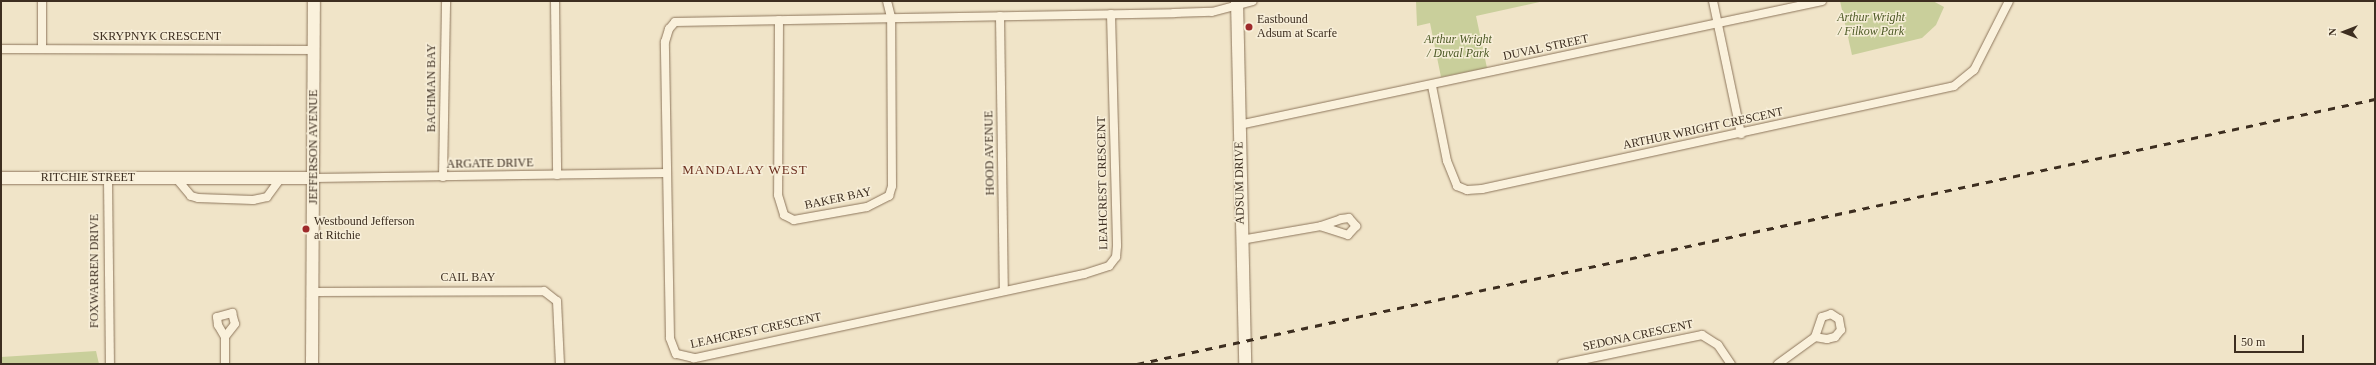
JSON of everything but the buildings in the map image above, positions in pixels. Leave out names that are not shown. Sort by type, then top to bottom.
[{"type":"street","points":[[42,1],[42,49]]},
{"type":"street","name":"JEFFERSON AVENUE","points":[[312,364],[314,1]]},
{"type":"street","name":"BACHMAN BAY","points":[[443,177],[446,1]]},
{"type":"street","points":[[555,1],[557,175]]},
{"type":"street","points":[[887,1],[891,17]]},
{"type":"street","name":"LEAHCREST CRESCENT","points":[[1111,14],[1116,258],[1109,266],[1099,270],[685,358],[676,354],[670,338],[665,42],[669,29],[675,22],[685,20],[779,20],[1212,12],[1237,3],[1253,1]]},
{"type":"street","points":[[1713,1],[1741,134]]},
{"type":"street","points":[[1718,24],[1822,1]]},
{"type":"street","name":"ARTHUR WRIGHT CRESCENT","points":[[1432,86],[1447,161],[1457,186],[1467,190],[1741,134],[1954,86],[1974,70],[2009,1]]},
{"type":"street","name":"ADSUM DRIVE","points":[[1237,3],[1241,240],[1245,364]]},
{"type":"street","name":"HOOD AVENUE","points":[[1000,16],[1004,290]]},
{"type":"street","name":"BAKER BAY","points":[[779,20],[778,195],[784,215],[794,220],[867,207],[889,196],[892,186],[891,17]]},
{"type":"street","name":"DUVAL STREET","points":[[1239,125],[1432,86],[1718,24]]},
{"type":"street","name":"SKRYPNYK CRESCENT","points":[[1,49],[314,50]]},
{"type":"street","name":"ARGATE DRIVE","points":[[314,178],[667,173]]},
{"type":"street","name":"RITCHIE STREET","points":[[1,178],[314,178]]},
{"type":"street","name":"FOXWARREN DRIVE","points":[[108,178],[110,364]]},
{"type":"street","points":[[176,178],[191,196],[246,200],[267,197],[281,178]]},
{"type":"street","points":[[1241,240],[1321,226]]},
{"type":"street","name":"CAIL BAY","points":[[313,292],[544,291],[557,300],[560,364]]},
{"type":"street","name":"SEDONA CRESCENT","points":[[1562,364],[1702,335],[1718,345],[1731,364]]},
{"type":"street","points":[[225,337],[225,364]]},
{"type":"street","points":[[1778,364],[1815,337]]},
{"type":"green space","name":"Arthur Wright / Duval Park","points":[[1416,1],[1544,1],[1476,16],[1487,68],[1441,77],[1430,23],[1417,26]]},
{"type":"green space","name":"Arthur Wright / Filkow Park","points":[[1840,1],[1933,1],[1944,7],[1936,25],[1922,38],[1852,55]]},
{"type":"green space","points":[[96,351],[99,364],[1,364],[1,357]]},
{"type":"railway","points":[[1137,364],[2375,99]]},
{"type":"place","name":"Eastbound Adsum at Scarfe","points":[[1249,27]]},
{"type":"place","name":"Westbound Jefferson at Ritchie","points":[[306,229]]},
{"type":"district","name":"MANDALAY WEST","points":[[745,170]]}]
